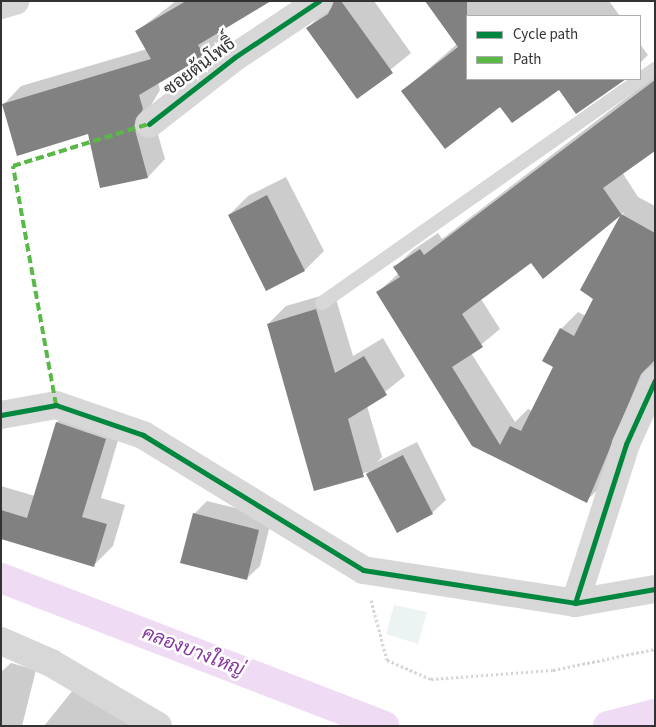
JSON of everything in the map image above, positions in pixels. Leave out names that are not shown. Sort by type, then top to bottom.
[{"type":"street","points":[[1,5],[15,1]]},
{"type":"street","name":"ซอยต้นโพธิ์","points":[[149,124],[235,57],[319,1]]},
{"type":"street","points":[[575,603],[626,444],[655,380]]},
{"type":"street","points":[[1,414],[56,405],[144,435],[363,570],[575,603],[655,589]]},
{"type":"street","points":[[1,641],[51,663],[158,726]]},
{"type":"lane","points":[[641,79],[655,69]]},
{"type":"lane","points":[[322,303],[639,80]]},
{"type":"path","points":[[363,570],[387,660],[431,679],[553,670],[655,648]]},
{"type":"shaded area","points":[[394,605],[427,612],[418,644],[386,634]]},
{"type":"building","points":[[186,1],[271,1],[198,45],[205,56],[139,95],[143,109],[134,126],[148,178],[100,188],[88,134],[17,156],[2,104],[151,59],[135,31]]},
{"type":"building","points":[[334,1],[341,1],[393,73],[357,99],[306,28],[328,14]]},
{"type":"building","points":[[425,1],[467,1],[466,80],[625,80],[576,114],[559,90],[512,123],[500,107],[445,149],[401,91],[458,47]]},
{"type":"building","points":[[655,80],[655,151],[603,188],[621,214],[655,233],[655,360],[641,374],[587,503],[472,446],[376,292],[400,277],[393,267],[420,249],[424,255]],"holes":[[[620,216],[580,290],[593,299],[574,336],[560,328],[542,361],[553,367],[521,431],[510,426],[500,445],[452,367],[483,347],[462,314],[531,263],[543,279]]]},
{"type":"building","points":[[267,195],[305,271],[266,291],[228,215]]},
{"type":"building","points":[[316,309],[335,373],[364,356],[387,395],[348,419],[364,477],[314,491],[267,324]]},
{"type":"building","points":[[56,422],[106,439],[82,517],[107,524],[94,567],[1,539],[1,510],[27,518]]},
{"type":"building","points":[[403,455],[433,514],[397,533],[366,474]]},
{"type":"building","points":[[193,513],[259,530],[247,580],[180,563]]},
{"type":"waterway","name":"คลองบางใหญ่","points":[[1,578],[384,726]]},
{"type":"waterway","points":[[608,726],[655,714]]},
{"type":"marked path","points":[[56,405],[13,166],[149,124]]},
{"type":"cycle path","points":[[149,124],[235,57],[319,1]]},
{"type":"cycle path","points":[[575,603],[626,444],[655,380]]},
{"type":"cycle path","points":[[1,415],[56,405],[143,435],[363,570],[575,603],[655,589]]}]
